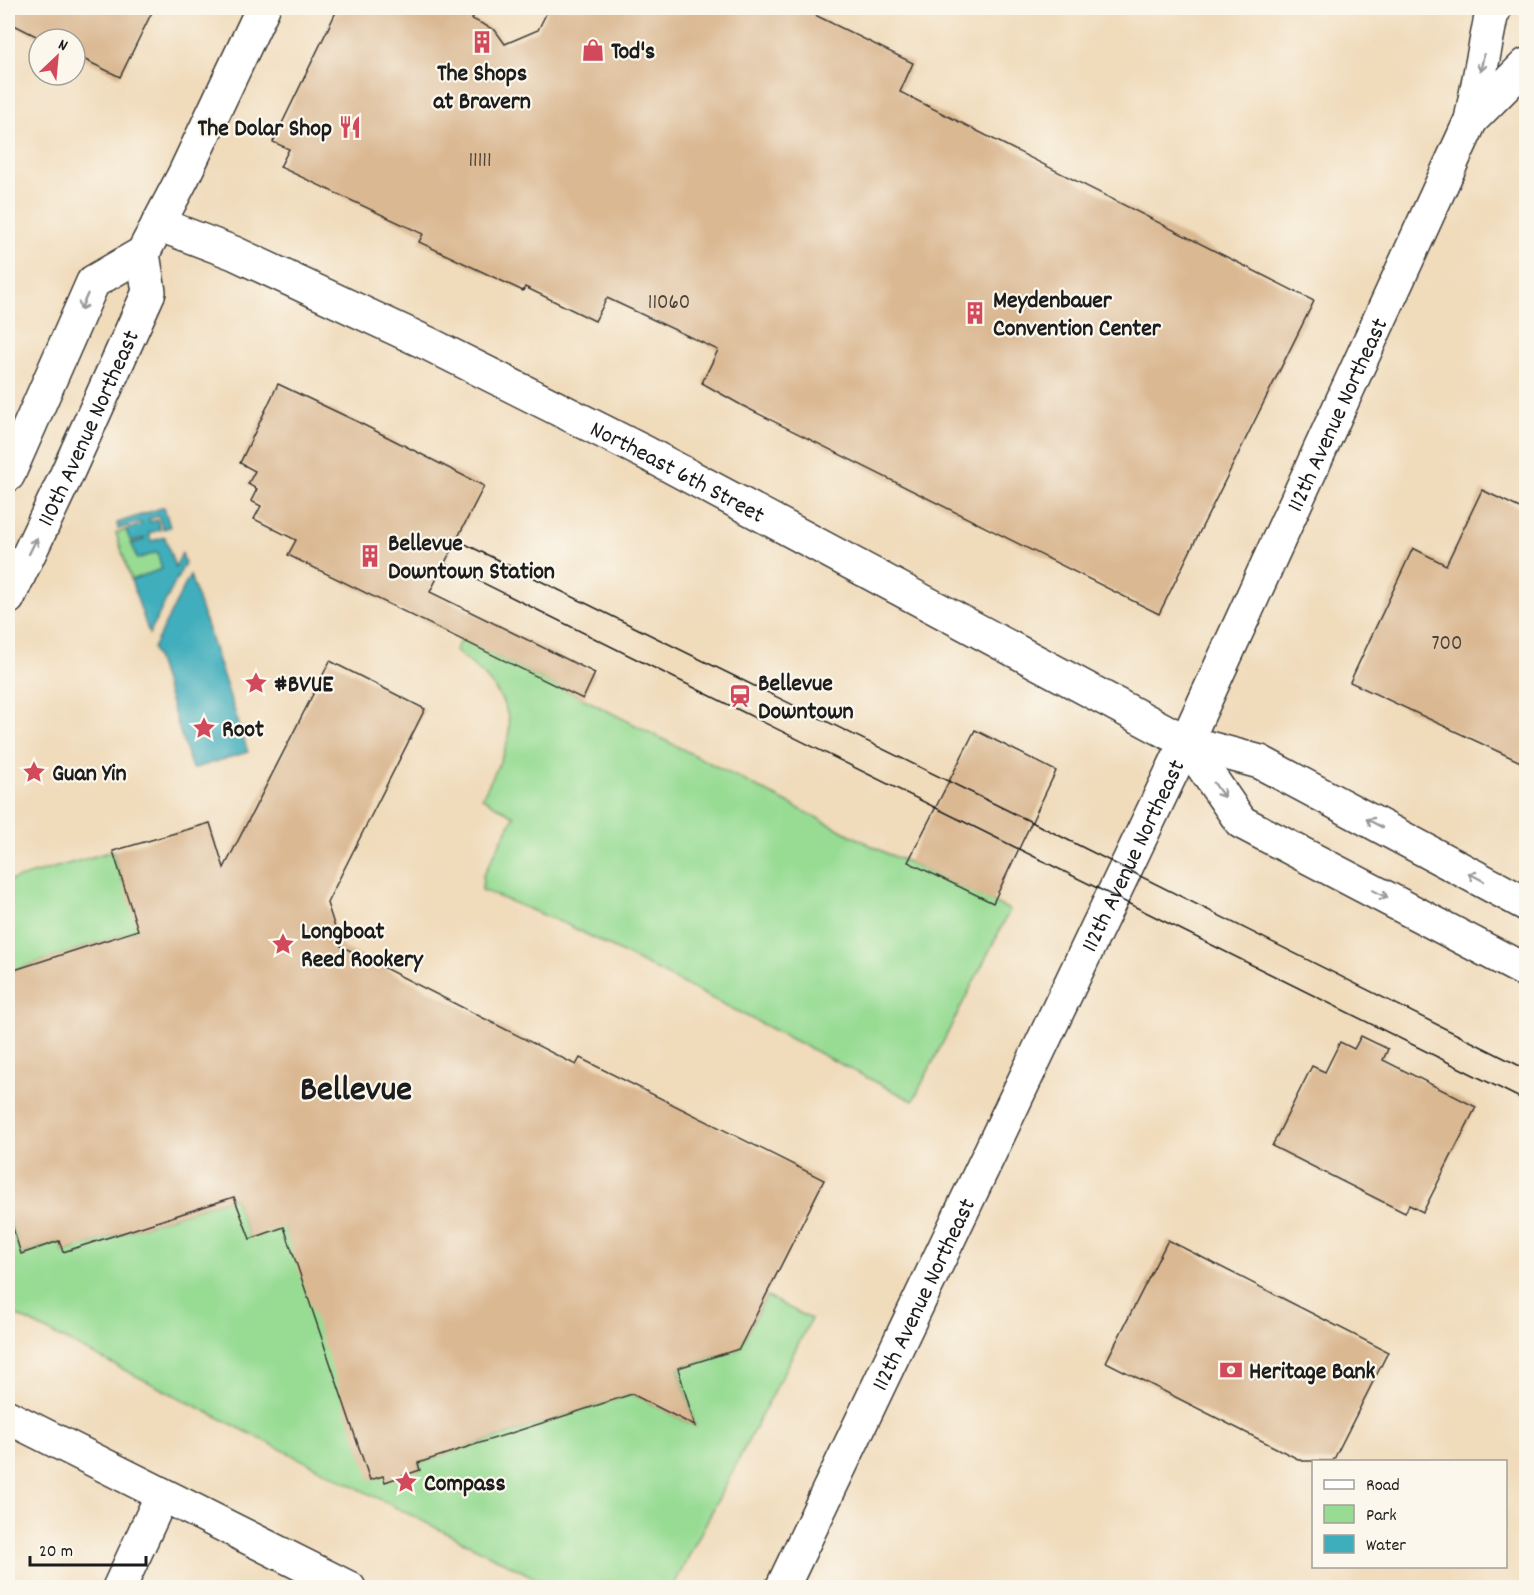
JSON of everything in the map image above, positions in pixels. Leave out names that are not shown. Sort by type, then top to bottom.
[{"type":"main road","points":[[8,475],[93,282],[143,253],[263,8]]},
{"type":"main road","name":"112th Avenue Northeast","points":[[782,1587],[1186,742],[1472,120],[1491,17],[1496,8]]},
{"type":"main road","name":"112th Avenue Northeast","points":[[1472,120],[1527,65]]},
{"type":"main road","name":"Northeast 6th Street","points":[[159,224],[234,254],[429,344],[646,453],[1186,742]]},
{"type":"main road","name":"110th Avenue Northeast","points":[[8,598],[149,292],[143,253]]},
{"type":"main road","points":[[1186,742],[1260,762],[1527,904]]},
{"type":"main road","points":[[1186,742],[1241,822],[1527,972]]},
{"type":"main road","points":[[8,1417],[350,1587]]},
{"type":"main road","points":[[119,1587],[162,1495]]},
{"type":"green space","points":[[126,530],[137,559],[157,552],[162,569],[131,580],[116,533]]},
{"type":"green space","points":[[461,639],[888,854],[1010,910],[913,1101],[568,925],[482,890],[483,876],[514,816],[482,798],[506,747],[509,732],[508,717],[504,704],[488,680],[455,651]]},
{"type":"green space","points":[[113,851],[122,881],[156,924],[8,972],[8,881]]},
{"type":"green space","points":[[234,1197],[250,1238],[280,1216],[383,1476],[420,1470],[418,1463],[632,1394],[695,1426],[678,1368],[739,1349],[766,1296],[811,1319],[673,1587],[553,1587],[8,1311],[8,1215],[22,1254],[59,1241],[63,1252]]},
{"type":"water","points":[[164,507],[170,527],[163,529],[158,516],[149,519],[150,522],[157,520],[160,530],[149,533],[151,541],[165,537],[175,567],[182,553],[185,563],[149,634],[131,580],[162,569],[157,552],[137,559],[132,544],[144,538],[131,542],[126,530],[141,525],[140,522],[118,529],[117,523]]},
{"type":"water","points":[[190,575],[248,752],[192,769],[153,648]]},
{"type":"building","points":[[8,8],[154,8],[120,77],[87,61],[87,27],[27,27],[27,32],[8,22]]},
{"type":"building","name":"Meydenbauer Convention Center","points":[[338,8],[478,8],[472,19],[495,30],[505,44],[538,30],[549,8],[801,8],[913,63],[900,92],[1314,301],[1159,614],[741,405],[702,383],[718,350],[607,298],[595,321],[525,287],[523,291],[419,242],[423,234],[280,167],[289,149],[273,142]]},
{"type":"building","name":"Bellevue Downtown Station","points":[[278,384],[484,486],[430,592],[595,673],[583,699],[288,555],[296,540],[254,519],[261,506],[251,501],[257,489],[248,484],[255,471],[240,463]]},
{"type":"building","points":[[1482,490],[1526,511],[1527,765],[1350,682],[1413,548],[1446,565]]},
{"type":"building","points":[[330,661],[425,709],[327,903],[341,946],[576,1065],[580,1058],[824,1180],[739,1349],[678,1368],[695,1426],[632,1394],[418,1463],[420,1470],[385,1482],[383,1476],[370,1480],[284,1227],[250,1239],[234,1197],[63,1252],[59,1241],[21,1254],[8,1212],[8,972],[138,930],[113,851],[210,823],[224,868]]},
{"type":"building","points":[[975,730],[1056,771],[993,903],[908,862]]},
{"type":"building","points":[[1361,1036],[1388,1049],[1383,1060],[1476,1107],[1423,1212],[1409,1205],[1405,1213],[1272,1146],[1312,1066],[1325,1072],[1340,1042],[1354,1049]]},
{"type":"building","points":[[1168,1240],[1388,1352],[1334,1460],[1312,1461],[1302,1461],[1106,1362]]},
{"type":"tram line","points":[[457,540],[1058,835],[1526,1069]]},
{"type":"tram line","points":[[445,564],[1526,1101]]},
{"type":"place","name":"The Shops at Bravern","points":[[482,42]]},
{"type":"place","name":"Tod's","points":[[593,50]]},
{"type":"place","name":"The Dolar Shop","points":[[350,127]]},
{"type":"place","name":"Meydenbauer Convention Center","points":[[975,313]]},
{"type":"place","name":"Bellevue Downtown Station","points":[[370,556]]},
{"type":"place","name":"#BVUE","points":[[256,683]]},
{"type":"place","name":"Bellevue Downtown","points":[[740,696]]},
{"type":"place","name":"Root","points":[[204,728]]},
{"type":"place","name":"Guan Yin","points":[[34,772]]},
{"type":"place","name":"Longboat Reed Rookery","points":[[283,944]]},
{"type":"place","name":"Heritage Bank","points":[[1231,1370]]},
{"type":"place","name":"Compass","points":[[406,1482]]},
{"type":"district","name":"Bellevue","points":[[356,1086]]}]
